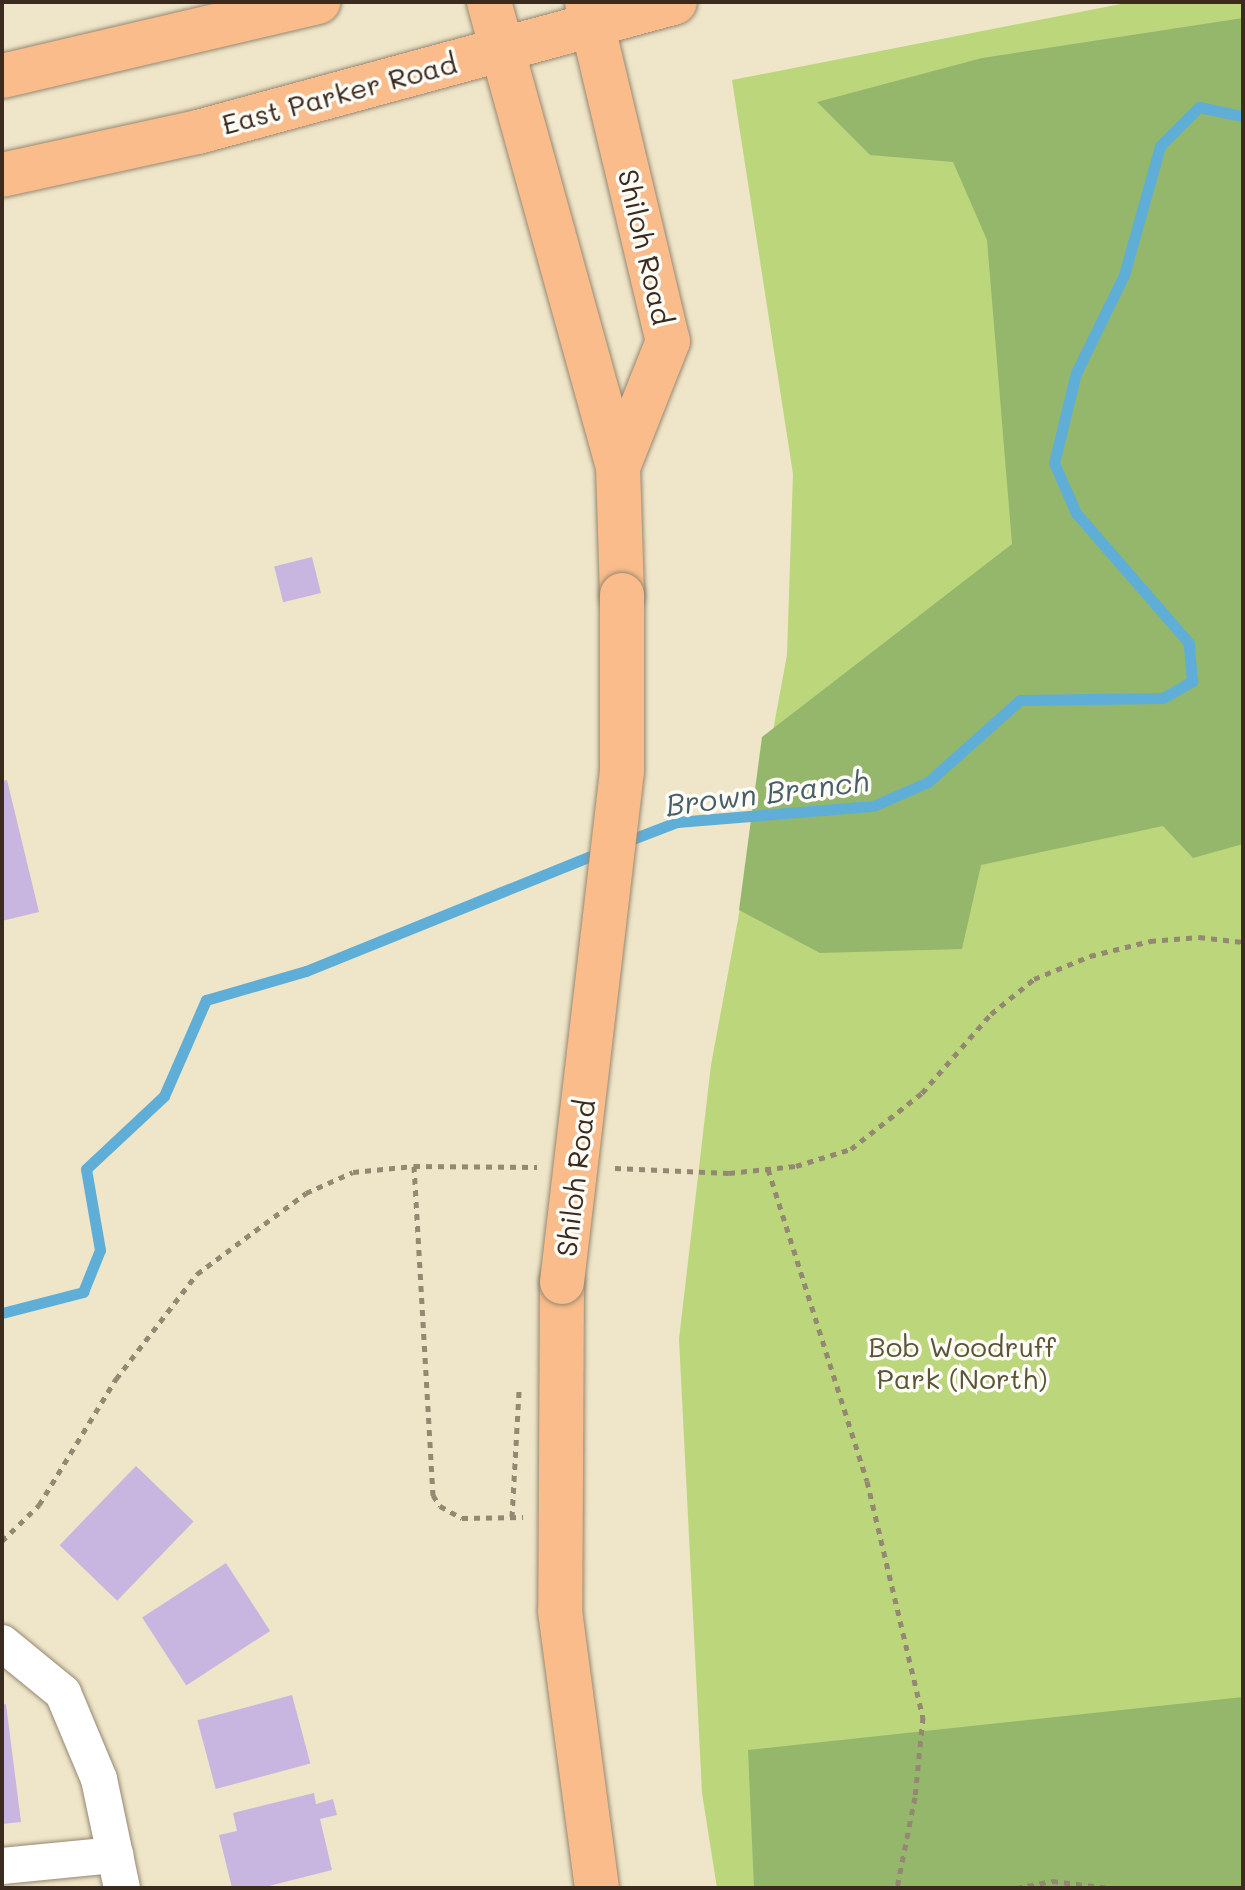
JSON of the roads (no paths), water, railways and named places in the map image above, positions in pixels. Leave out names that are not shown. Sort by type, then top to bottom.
[{"type":"main road","points":[[2,76],[318,2]]},
{"type":"main road","name":"Shiloh Road","points":[[489,2],[618,467],[622,771],[562,1282],[560,1611],[597,1888]]},
{"type":"main road","name":"East Parker Road","points":[[2,175],[198,132],[503,48],[589,12],[675,2]]},
{"type":"main road","name":"Shiloh Road","points":[[589,12],[668,341],[618,467]]},
{"type":"street","points":[[2,1643],[50,1677],[63,1693],[99,1779],[119,1871],[2,1866]]},
{"type":"waterway","name":"Brown Branch","points":[[622,843],[677,822],[873,806],[928,782],[1020,700],[1163,698],[1192,681],[1189,643],[1076,513],[1054,463],[1076,373],[1124,275],[1160,146],[1199,107],[1243,116]]},
{"type":"waterway","name":"Brown Branch","points":[[2,1313],[83,1292],[100,1250],[86,1169],[164,1096],[206,1000],[306,971],[603,851]]},
{"type":"park label","name":"Bob Woodruff Park (North)","points":[[962,1362]]}]
